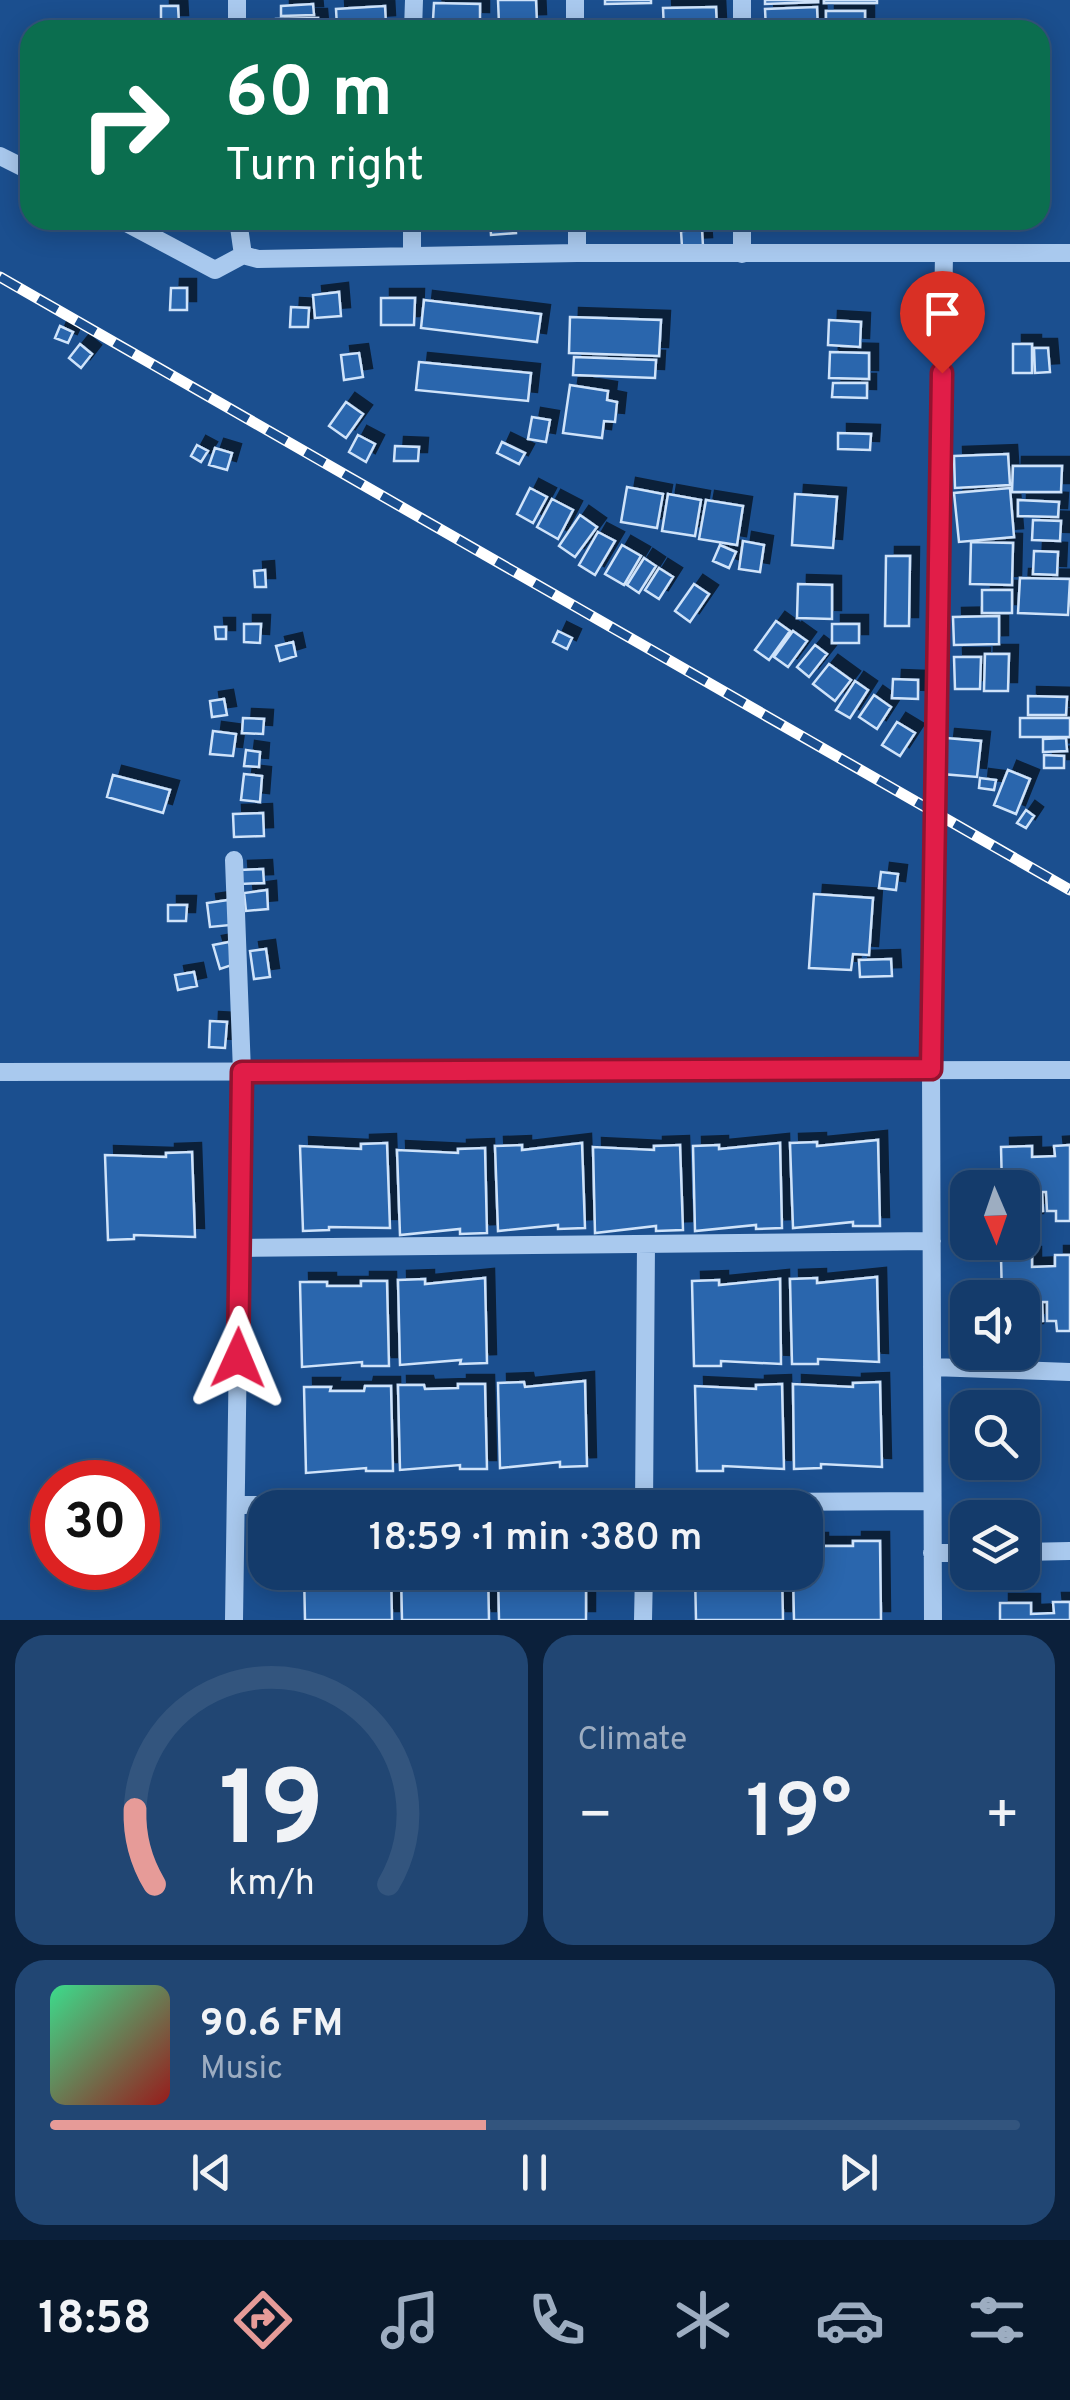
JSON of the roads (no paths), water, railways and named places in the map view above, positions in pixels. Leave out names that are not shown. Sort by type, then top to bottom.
[{"type":"street","points":[[140,230],[214,270],[243,255],[258,259],[412,254],[1070,253]]},
{"type":"street","points":[[239,230],[243,255]]},
{"type":"street","points":[[412,230],[412,254]]},
{"type":"street","points":[[577,230],[577,253]]},
{"type":"street","points":[[742,230],[742,254]]},
{"type":"street","points":[[933,1620],[931,1069],[944,254]]},
{"type":"street","points":[[234,860],[242,1072],[234,1620]]},
{"type":"street","points":[[0,1072],[1070,1070]]},
{"type":"street","points":[[240,1248],[932,1241]]},
{"type":"street","points":[[644,1490],[646,1244]]},
{"type":"street","points":[[932,1366],[1070,1372]]},
{"type":"street","points":[[823,1503],[932,1501]]},
{"type":"street","points":[[236,1505],[248,1505]]},
{"type":"street","points":[[1040,1552],[1070,1552]]},
{"type":"street","points":[[932,1553],[950,1553]]},
{"type":"street","points":[[643,1620],[644,1590]]},
{"type":"railway","points":[[0,277],[1070,890]]}]
